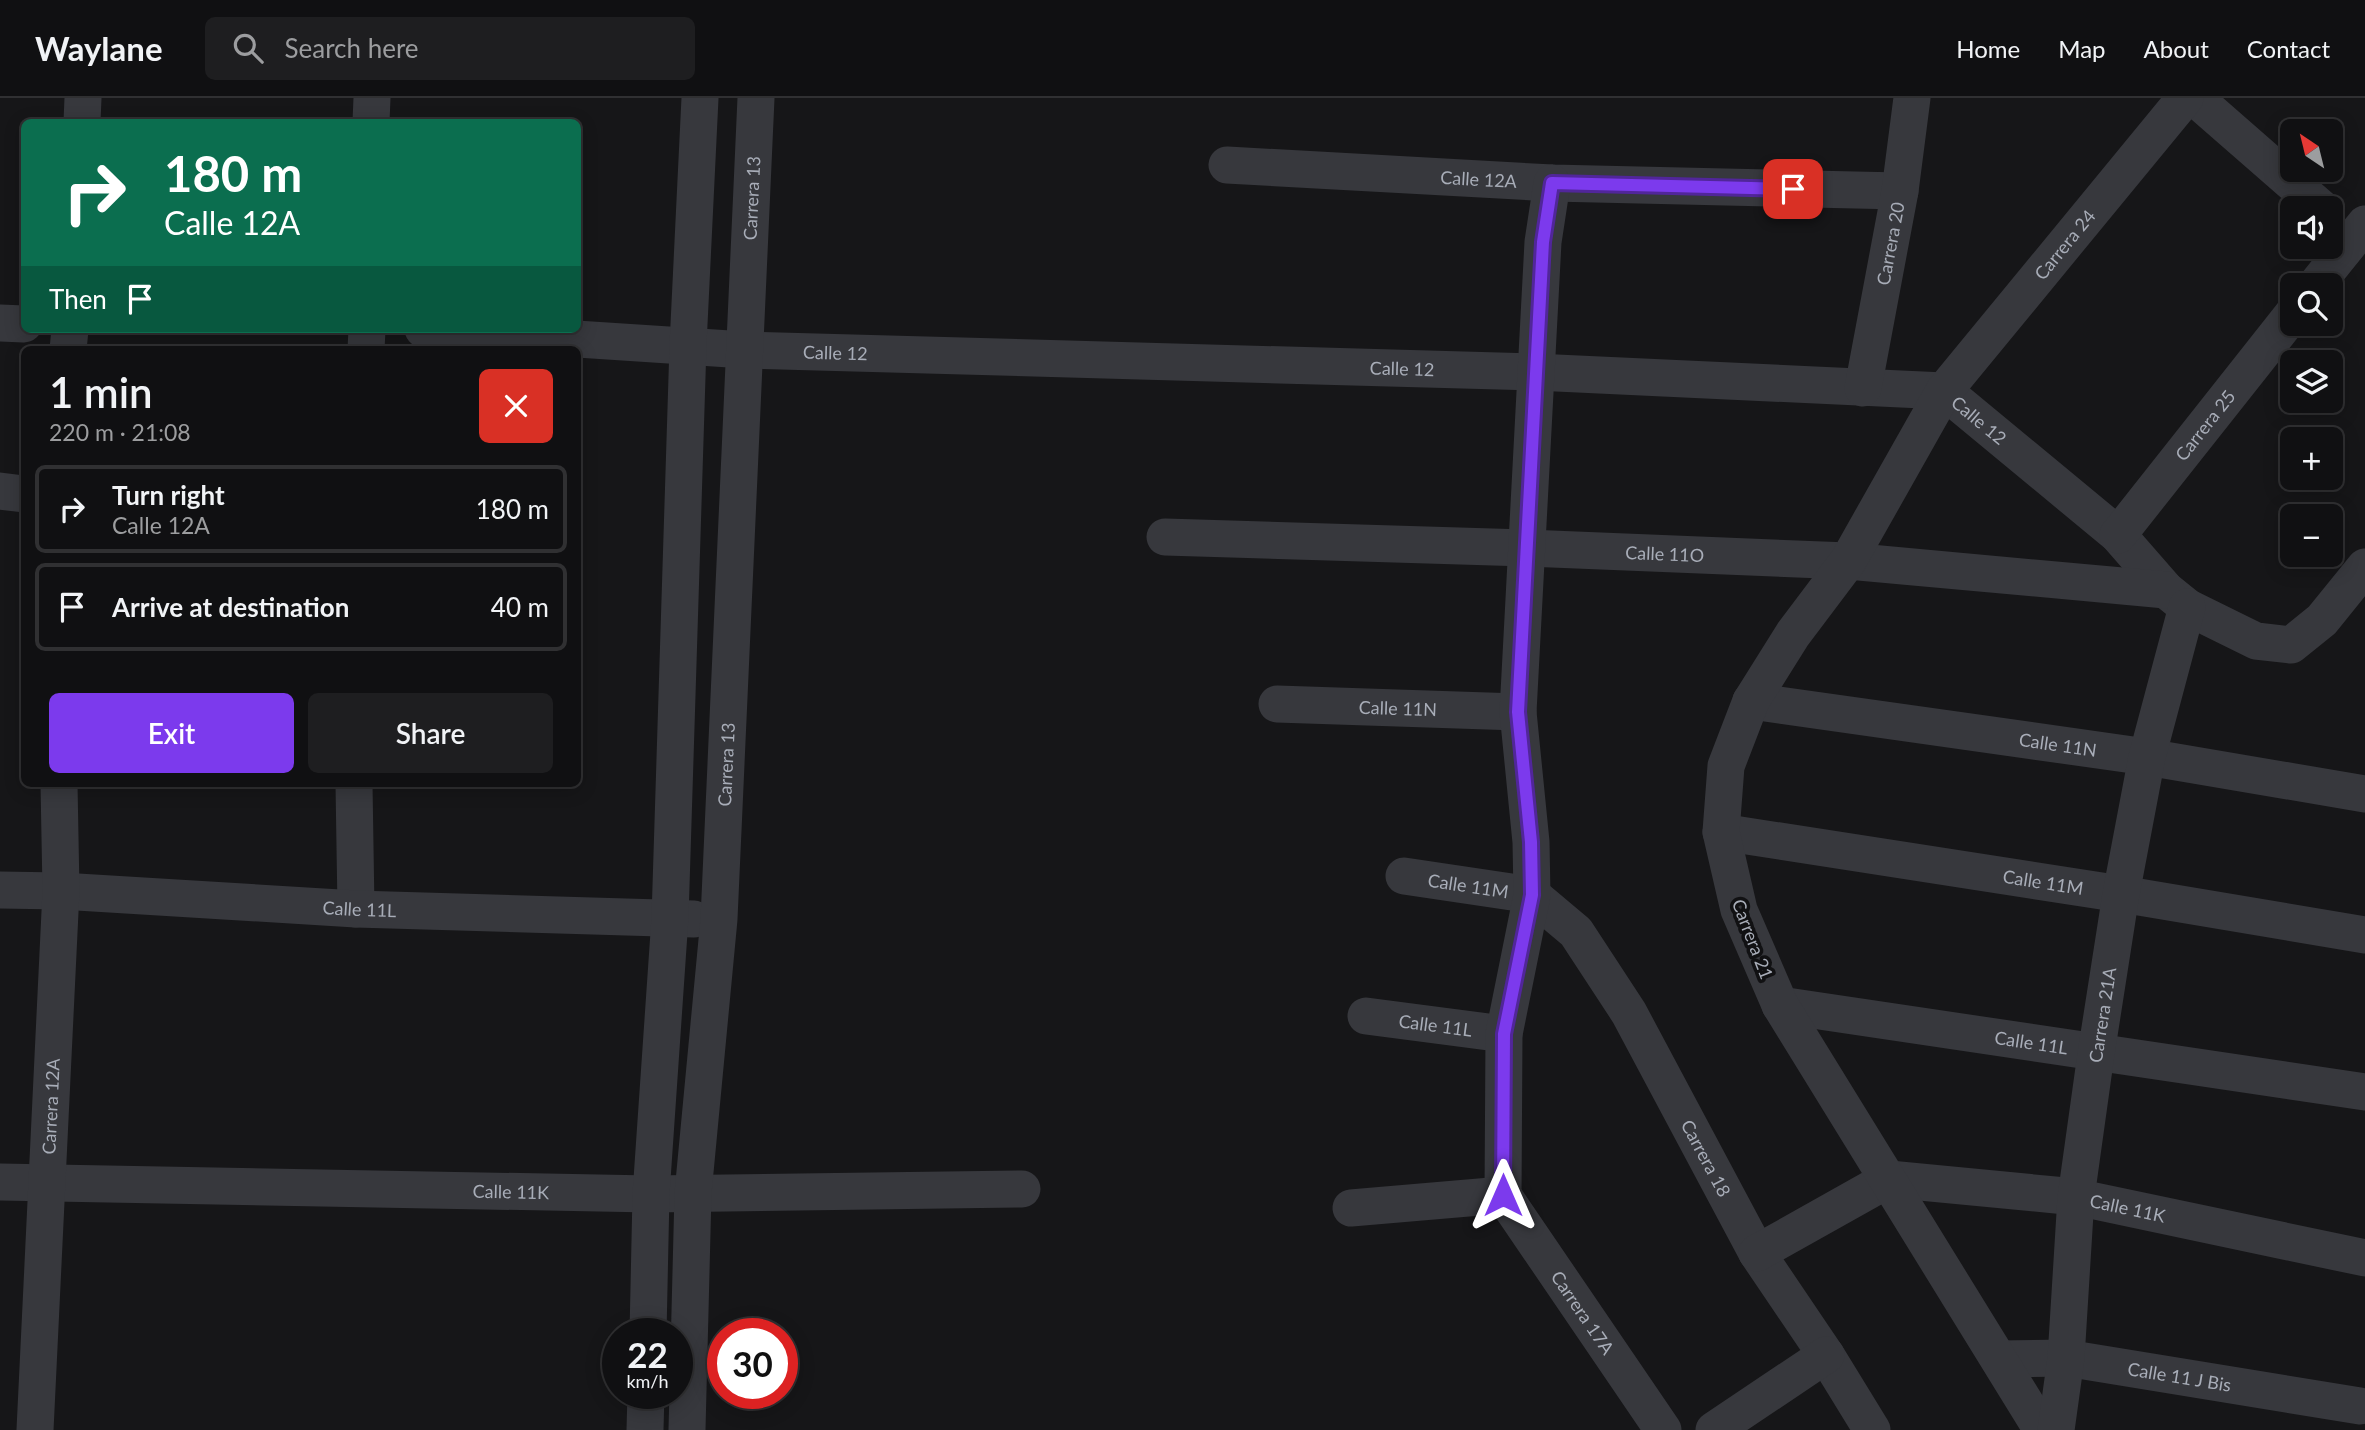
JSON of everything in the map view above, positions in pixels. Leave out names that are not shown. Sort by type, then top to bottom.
[{"type":"street","points":[[82,119],[83,98]]},
{"type":"street","points":[[372,98],[372,119]]},
{"type":"street","points":[[648,1318],[651,1194],[670,918],[688,345],[700,98]]},
{"type":"street","name":"Carrera 13","points":[[687,1430],[693,1193],[719,919],[756,98]]},
{"type":"street","name":"Carrera 20","points":[[1863,388],[1900,191],[1912,98]]},
{"type":"street","name":"Carrera 24","points":[[1944,391],[2185,98]]},
{"type":"street","points":[[2195,98],[2307,196]]},
{"type":"street","name":"Calle 12A","points":[[1227,165],[1552,183],[1900,191]]},
{"type":"street","points":[[1351,1208],[1503,1195],[1504,1034],[1532,895],[1531,842],[1518,712],[1543,242],[1552,183]]},
{"type":"street","points":[[2324,273],[2354,231]]},
{"type":"street","points":[[0,323],[21,324]]},
{"type":"street","name":"Carrera 25","points":[[2118,535],[2280,330]]},
{"type":"street","name":"Calle 12","points":[[489,333],[745,349],[1535,372],[1944,391],[2118,535],[2176,598],[2256,641],[2291,645],[2322,620],[2365,567]]},
{"type":"street","name":"Carrera 21","points":[[1944,391],[1848,561],[1793,634],[1751,701],[1727,766],[1721,832],[1739,911],[1780,1005],[2042,1430]]},
{"type":"street","points":[[0,491],[21,494]]},
{"type":"street","name":"Calle 11O","points":[[1165,537],[1848,561],[2176,598]]},
{"type":"street","name":"Carrera 21A","points":[[2056,1430],[2066,1358],[2076,1197],[2096,1054],[2121,894],[2176,598]]},
{"type":"street","name":"Calle 11N","points":[[1751,701],[2147,757],[2365,794]]},
{"type":"street","name":"Calle 11N","points":[[1277,704],[1518,712]]},
{"type":"street","name":"Carrera 12A","points":[[35,1430],[61,891],[58,787]]},
{"type":"street","points":[[354,787],[356,909]]},
{"type":"street","name":"Calle 11M","points":[[1721,832],[2365,935]]},
{"type":"street","name":"Calle 11M","points":[[1404,877],[1532,895]]},
{"type":"street","name":"Calle 11L","points":[[0,890],[61,891],[356,909],[719,919]]},
{"type":"street","name":"Carrera 18","points":[[1532,895],[1576,932],[1629,1013],[1757,1253],[1826,1355],[1872,1430]]},
{"type":"street","name":"Calle 11L","points":[[1780,1005],[2365,1092]]},
{"type":"street","name":"Calle 11L","points":[[1366,1016],[1504,1034]]},
{"type":"street","points":[[1757,1253],[1888,1179]]},
{"type":"street","name":"Calle 11K","points":[[1888,1179],[2076,1197],[2365,1258]]},
{"type":"street","name":"Calle 11K","points":[[0,1182],[651,1194],[1022,1188]]},
{"type":"street","name":"Carrera 17A","points":[[1503,1195],[1663,1430]]},
{"type":"street","points":[[1714,1430],[1826,1355]]},
{"type":"street","name":"Calle 11 J Bis","points":[[1999,1359],[2066,1358],[2360,1406]]},
{"type":"street","points":[[645,1430],[646,1409]]},
{"type":"route","points":[[1503,1195],[1504,1034],[1532,895],[1531,842],[1518,712],[1543,242],[1552,183],[1793,189]]}]
